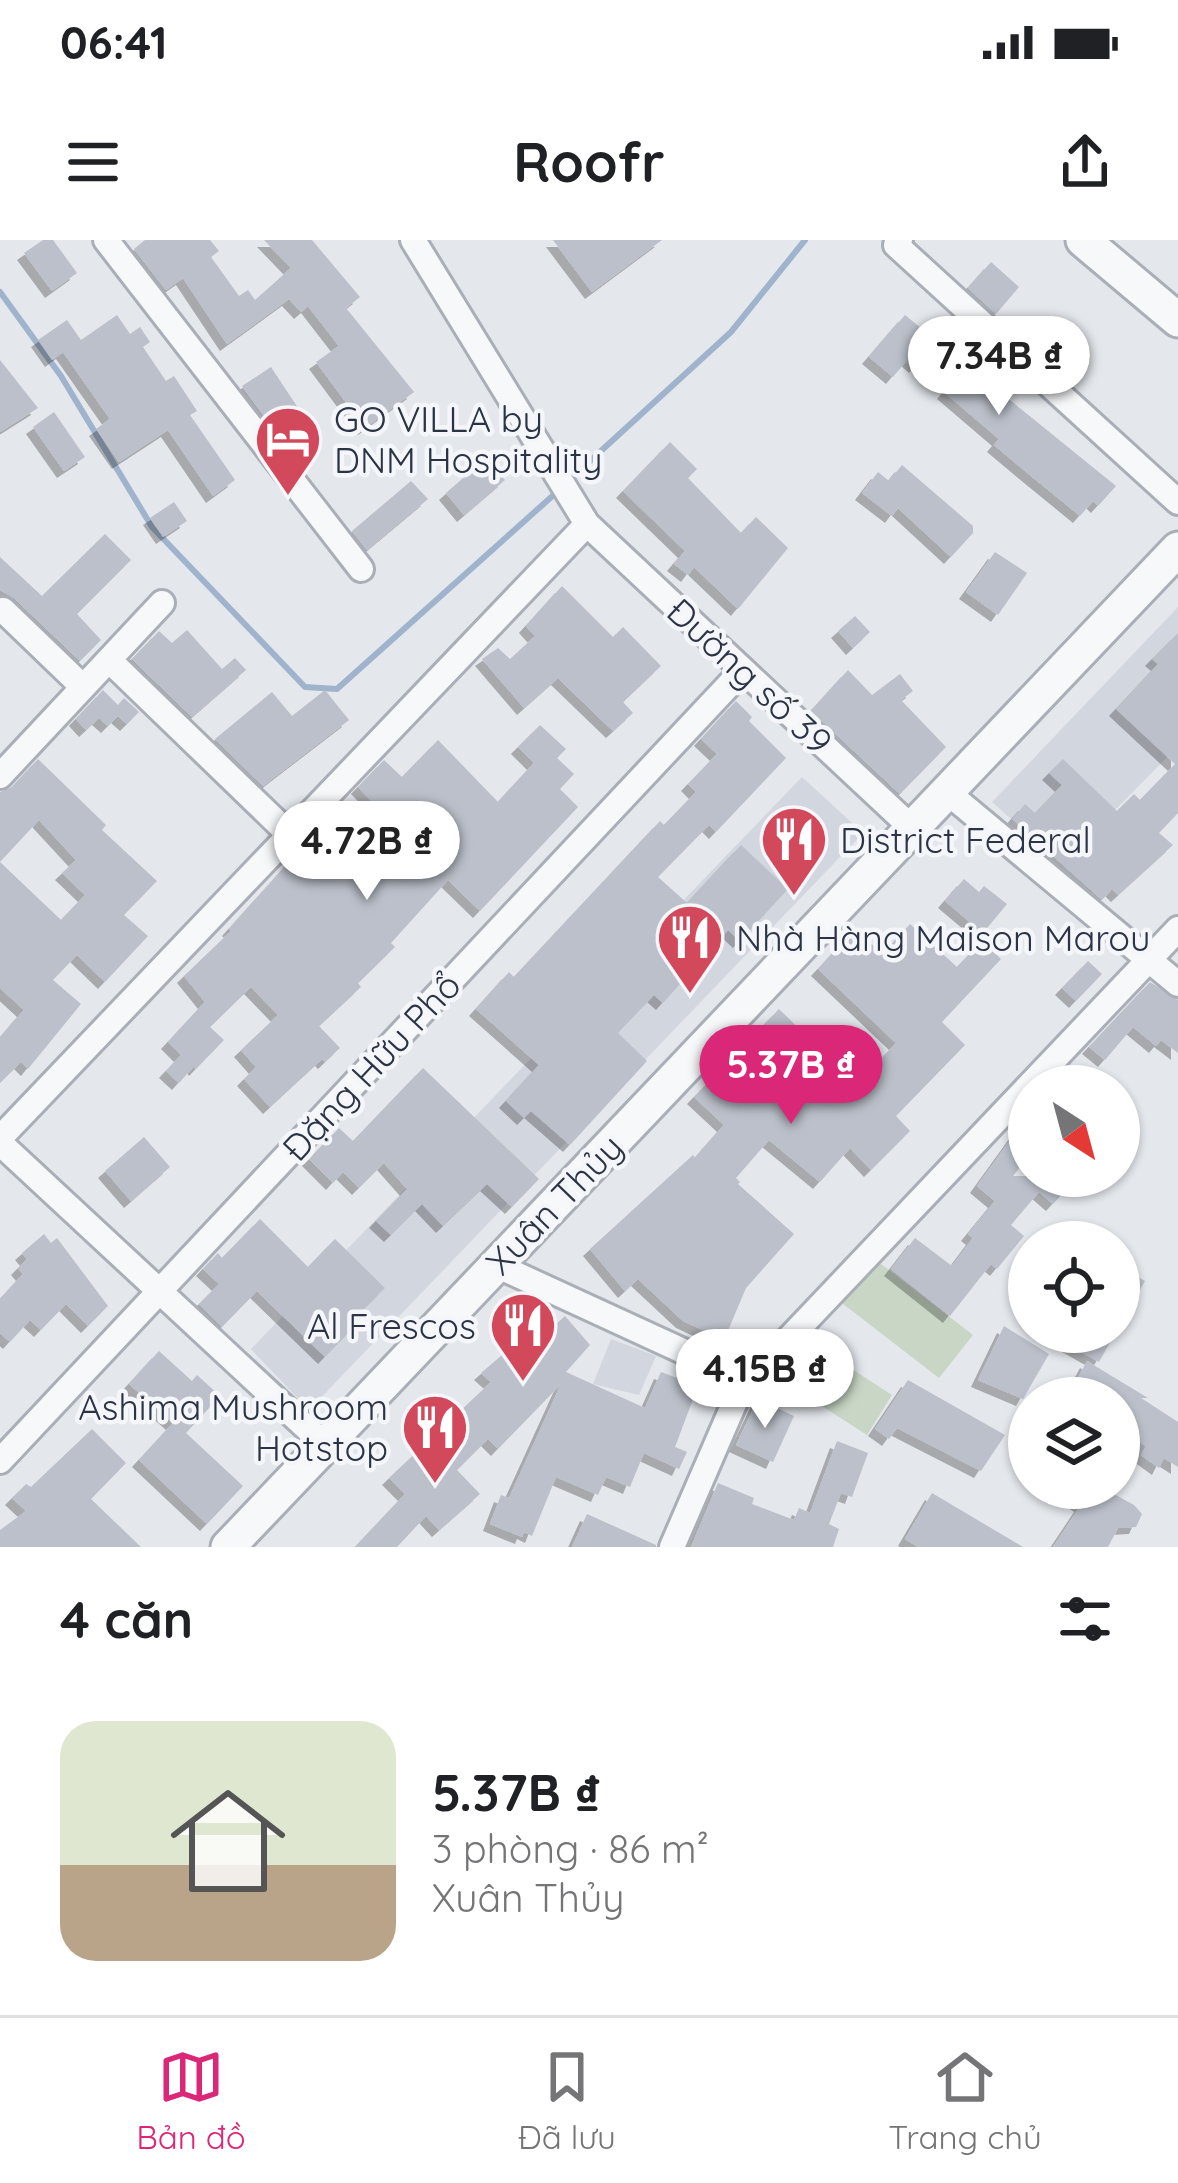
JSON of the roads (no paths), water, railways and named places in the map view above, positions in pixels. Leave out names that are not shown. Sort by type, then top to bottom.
[{"type":"street","points":[[106,240],[361,569]]},
{"type":"street","name":"Đường số 39","points":[[413,240],[583,514],[912,828]]},
{"type":"street","points":[[900,240],[896,245],[1178,502]]},
{"type":"street","points":[[1083,240],[1178,320]]},
{"type":"street","points":[[325,1445],[0,1140],[290,835],[583,514]]},
{"type":"street","name":"Xuân Thủy","points":[[228,1547],[1178,549]]},
{"type":"street","points":[[0,776],[162,603]]},
{"type":"street","points":[[3,610],[83,687]]},
{"type":"street","points":[[110,660],[290,835]]},
{"type":"street","name":"Đặng Hữu Phổ","points":[[0,1462],[742,670]]},
{"type":"street","points":[[946,792],[1178,984]]},
{"type":"street","points":[[672,1547],[740,1390],[1178,928]]},
{"type":"street","points":[[496,1265],[748,1381]]},
{"type":"waterway","points":[[567,482],[731,332],[805,240]]},
{"type":"waterway","points":[[0,292],[61,376],[152,527],[305,687],[337,689],[558,491]]},
{"type":"place","name":"GO VILLA by DNM Hospitality","points":[[288,498]]},
{"type":"place","name":"District Federal","points":[[794,898]]},
{"type":"place","name":"Nhà Hàng Maison Marou","points":[[690,996]]},
{"type":"place","name":"Al Frescos","points":[[523,1384]]},
{"type":"place","name":"Ashima Mushroom Hotstop","points":[[435,1486]]}]
